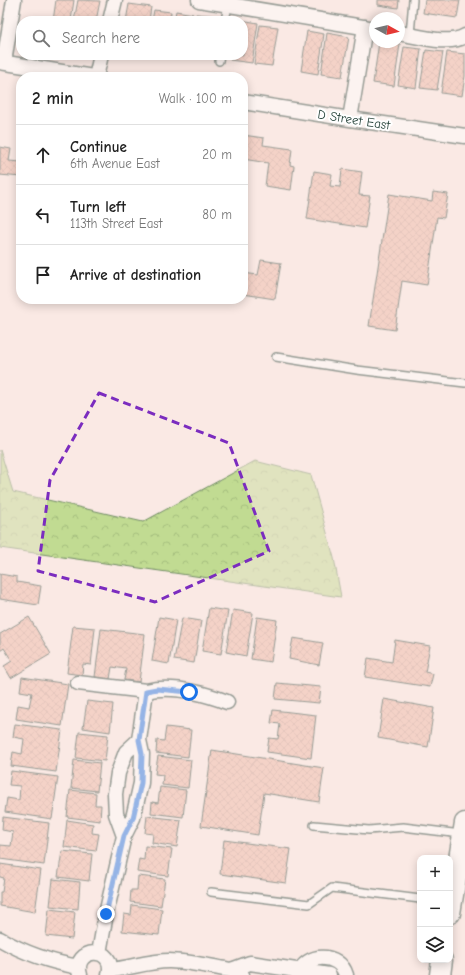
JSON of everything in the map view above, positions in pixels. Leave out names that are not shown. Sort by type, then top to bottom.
[{"type":"main road","points":[[453,894],[464,829]]},
{"type":"main road","points":[[440,975],[442,963]]},
{"type":"street","points":[[14,0],[2,62],[64,72]]},
{"type":"street","points":[[111,16],[115,0]]},
{"type":"street","points":[[199,0],[369,28]]},
{"type":"street","points":[[350,120],[369,32]]},
{"type":"street","points":[[405,34],[447,41],[459,39],[465,36]]},
{"type":"street","points":[[97,72],[100,60]]},
{"type":"street","name":"D Street East","points":[[248,103],[350,120],[465,136]]},
{"type":"street","points":[[78,683],[146,691],[157,689],[189,692],[210,695],[227,702]]},
{"type":"street","points":[[99,953],[106,914],[124,836],[133,818],[141,783],[142,754],[139,740],[146,691]]},
{"type":"street","points":[[124,836],[116,814],[115,794],[118,773],[126,752],[139,740]]},
{"type":"street","points":[[0,939],[41,958],[79,971],[80,961],[84,956],[90,953],[99,953],[107,958],[110,964],[110,972],[154,962],[171,961],[236,972],[250,963],[299,973],[329,975]]},
{"type":"street","points":[[299,973],[304,964],[310,960],[318,957],[326,957],[341,965],[346,975]]},
{"type":"lane","points":[[405,30],[413,0]]},
{"type":"lane","points":[[226,16],[228,5]]},
{"type":"lane","points":[[276,357],[357,370],[465,383]]},
{"type":"lane","points":[[314,825],[369,830],[403,827],[464,829]]},
{"type":"lane","points":[[211,892],[309,904],[332,888],[417,899]]},
{"type":"highlighted area","points":[[99,393],[229,443],[269,551],[155,602],[38,571],[50,480]]},
{"type":"green space","points":[[0,450],[13,492],[143,522],[255,461],[311,475],[334,558],[341,597],[0,548]]},
{"type":"building","points":[[56,0],[74,0],[72,16],[54,16]]},
{"type":"building","points":[[78,0],[100,1],[97,16],[75,16]]},
{"type":"building","points":[[378,0],[399,0],[398,8],[378,5]]},
{"type":"building","points":[[425,0],[460,0],[457,18],[423,13]]},
{"type":"building","points":[[129,4],[151,7],[150,16],[127,16]]},
{"type":"building","points":[[154,10],[171,12],[171,16],[153,16]]},
{"type":"building","points":[[176,11],[193,14],[193,16],[175,16]]},
{"type":"building","points":[[196,14],[218,16],[196,16]]},
{"type":"building","points":[[248,21],[258,23],[252,63],[230,60],[248,60]]},
{"type":"building","points":[[260,25],[278,27],[272,66],[254,64]]},
{"type":"building","points":[[307,31],[324,34],[318,74],[301,71]]},
{"type":"building","points":[[327,33],[349,37],[342,77],[321,74]]},
{"type":"building","points":[[378,48],[399,48],[394,86],[373,83]]},
{"type":"building","points":[[404,48],[421,49],[416,88],[398,85]]},
{"type":"building","points":[[426,50],[443,52],[437,90],[420,88]]},
{"type":"building","points":[[447,52],[465,54],[465,76],[462,96],[441,93]]},
{"type":"building","points":[[248,136],[264,138],[263,145],[292,149],[290,165],[294,166],[291,190],[265,186],[268,163],[248,160]]},
{"type":"building","points":[[0,147],[11,149],[9,161],[16,162],[16,177],[0,175]]},
{"type":"building","points":[[342,169],[362,172],[359,195],[370,196],[365,228],[307,219],[314,171],[332,174],[330,186],[340,187]]},
{"type":"building","points":[[433,192],[448,194],[444,218],[437,217],[427,285],[402,281],[395,330],[369,326],[389,194],[432,201]]},
{"type":"building","points":[[261,260],[281,263],[275,299],[248,295],[248,274],[258,275]]},
{"type":"building","points":[[0,574],[17,577],[17,582],[41,586],[38,605],[0,599]]},
{"type":"building","points":[[209,608],[228,611],[221,654],[202,651]]},
{"type":"building","points":[[233,610],[253,613],[246,656],[226,652]]},
{"type":"building","points":[[29,617],[51,654],[11,678],[4,666],[12,661],[4,648],[0,651],[0,634]]},
{"type":"building","points":[[159,617],[176,620],[169,664],[152,661]]},
{"type":"building","points":[[257,617],[277,620],[271,662],[251,659]]},
{"type":"building","points":[[182,618],[201,621],[194,663],[174,660]]},
{"type":"building","points":[[73,626],[95,628],[91,665],[83,664],[82,675],[67,673]]},
{"type":"building","points":[[101,629],[145,634],[139,682],[124,680],[126,669],[112,667],[110,679],[95,677]]},
{"type":"building","points":[[293,638],[323,643],[319,665],[289,659]]},
{"type":"building","points":[[395,640],[430,646],[425,672],[433,674],[430,687],[365,677],[368,658],[392,662]]},
{"type":"building","points":[[22,677],[68,684],[62,726],[16,719],[18,705],[29,707],[32,693],[20,691]]},
{"type":"building","points":[[277,683],[321,687],[319,703],[275,699]]},
{"type":"building","points":[[384,699],[434,708],[428,747],[378,738]]},
{"type":"building","points":[[87,701],[113,704],[110,732],[83,728]]},
{"type":"building","points":[[273,710],[316,715],[311,758],[267,752],[269,738],[278,739],[280,724],[271,723]]},
{"type":"building","points":[[15,724],[62,730],[56,772],[11,766],[13,752],[22,754],[24,739],[13,737]]},
{"type":"building","points":[[166,727],[191,730],[188,757],[156,753],[157,740],[164,741]]},
{"type":"building","points":[[79,732],[108,735],[105,761],[76,758]]},
{"type":"building","points":[[212,750],[324,768],[319,802],[264,793],[258,835],[201,826]]},
{"type":"building","points":[[158,756],[191,760],[188,788],[162,785],[163,775],[155,774]]},
{"type":"building","points":[[74,760],[100,763],[97,791],[71,788]]},
{"type":"building","points":[[11,771],[58,777],[52,819],[5,812],[7,798],[19,800],[20,786],[9,785]]},
{"type":"building","points":[[160,787],[186,790],[183,817],[151,813],[152,802],[158,803]]},
{"type":"building","points":[[70,790],[96,793],[95,805],[101,805],[100,821],[67,817]]},
{"type":"building","points":[[147,816],[181,820],[177,847],[152,843],[153,834],[145,833]]},
{"type":"building","points":[[3,817],[49,823],[44,865],[0,859],[0,845],[11,846],[13,832],[2,830]]},
{"type":"building","points":[[67,820],[93,824],[92,833],[99,834],[96,851],[64,847]]},
{"type":"building","points":[[224,840],[291,849],[286,883],[220,874]]},
{"type":"building","points":[[145,846],[172,849],[168,876],[137,872],[139,859],[144,860]]},
{"type":"building","points":[[62,851],[92,854],[89,881],[58,877]]},
{"type":"building","points":[[0,864],[41,870],[35,912],[0,906],[0,892],[2,892],[4,878],[0,877]]},
{"type":"building","points":[[138,876],[165,879],[161,906],[130,902],[131,890],[137,890]]},
{"type":"building","points":[[53,879],[80,882],[78,909],[50,906]]},
{"type":"building","points":[[132,905],[162,909],[159,935],[122,931],[124,914],[131,915]]},
{"type":"building","points":[[49,909],[75,912],[72,939],[46,936]]},
{"type":"route","points":[[106,914],[124,836],[133,818],[141,783],[142,754],[139,740],[146,691],[157,689],[189,692]]}]
